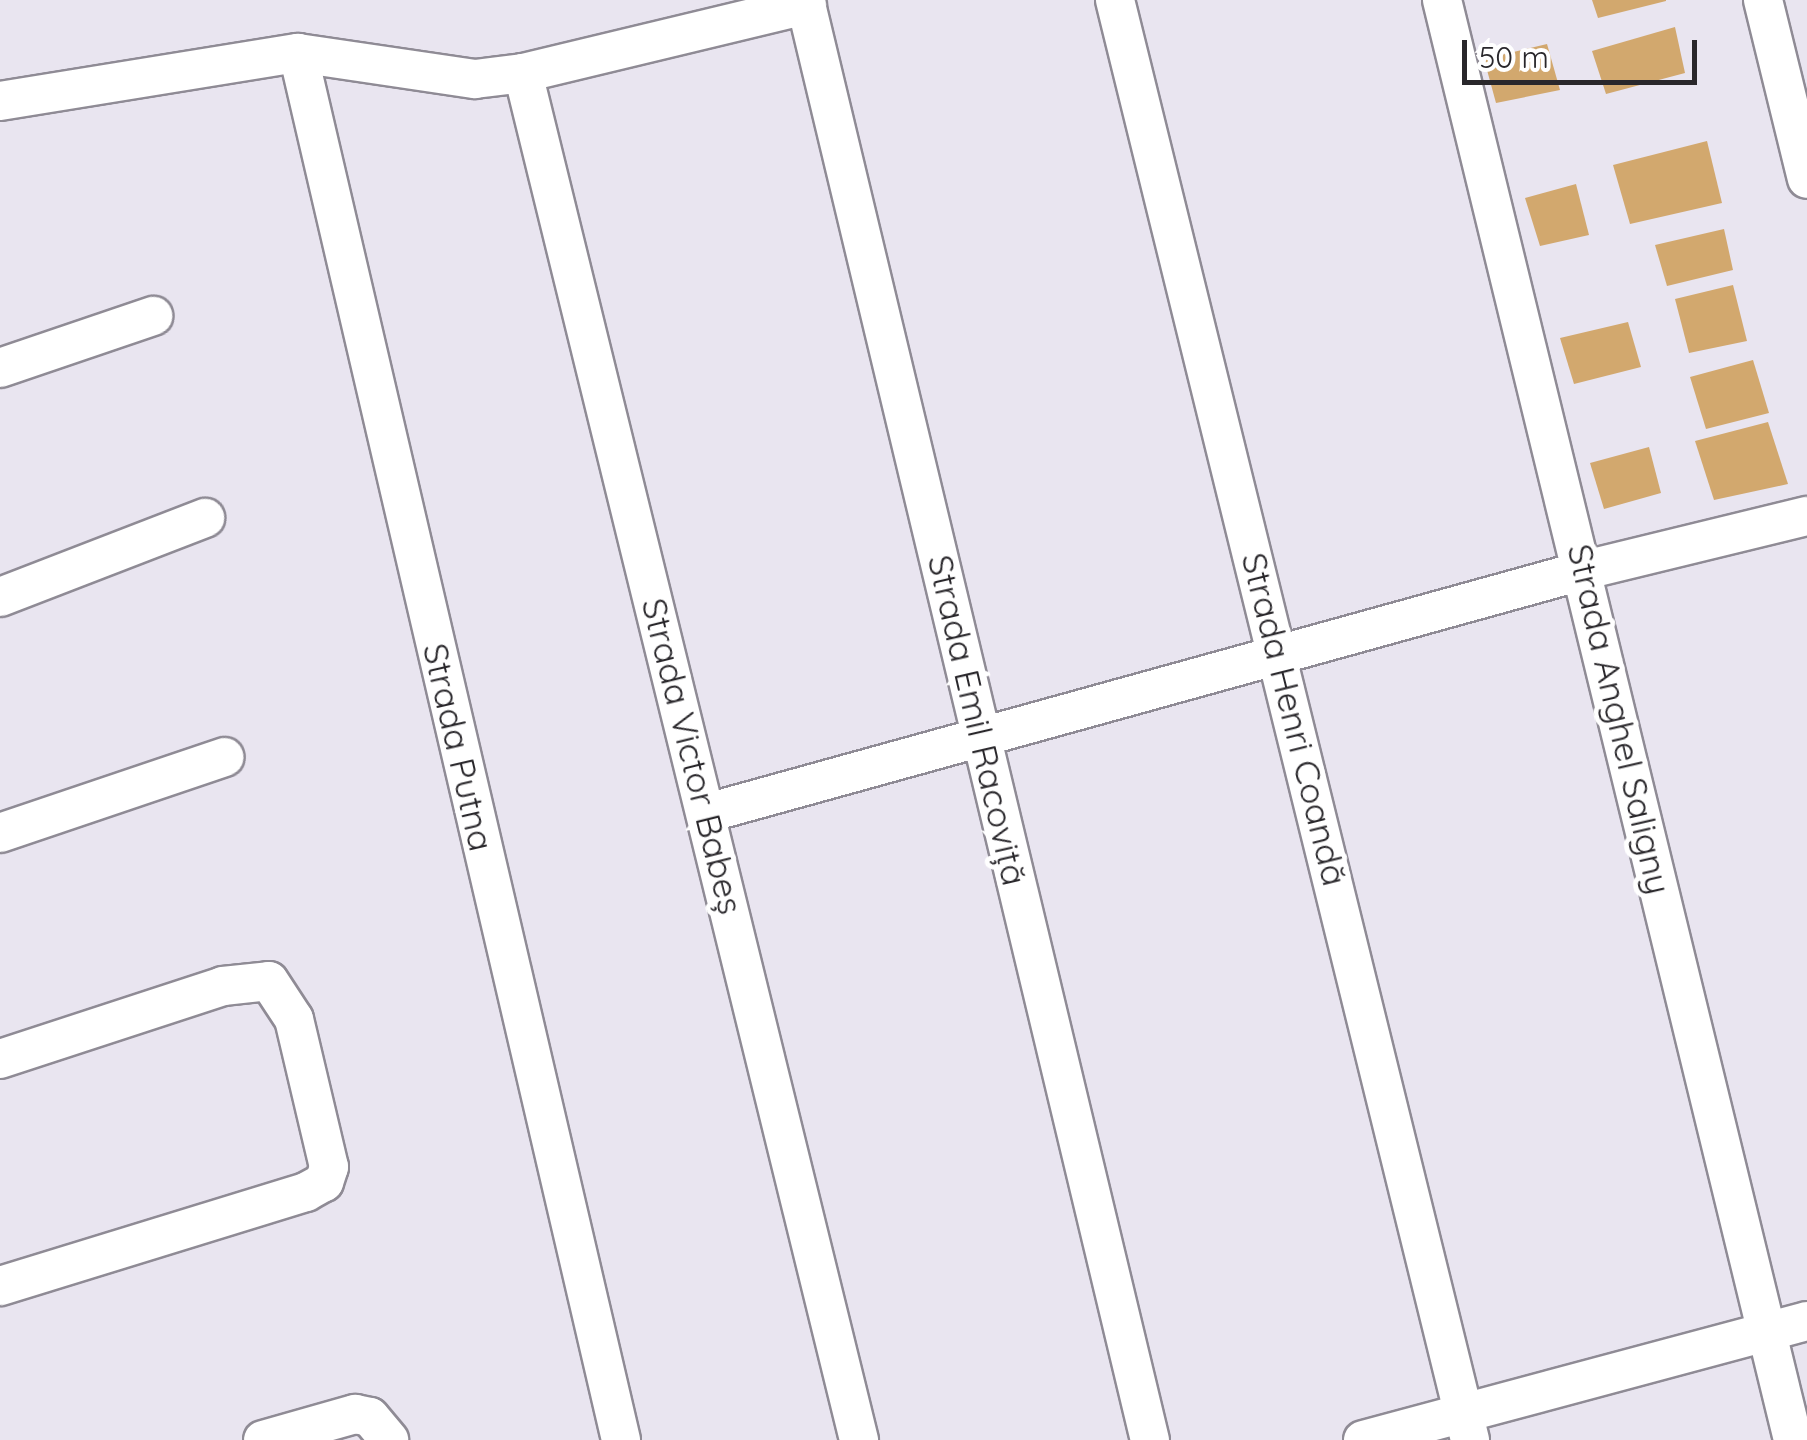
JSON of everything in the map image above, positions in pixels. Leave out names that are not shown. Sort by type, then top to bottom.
[{"type":"street","name":"Strada Henri Coandă","points":[[1115,0],[1467,1427]]},
{"type":"street","name":"Strada Anghel Saligny","points":[[1442,0],[1585,570],[1792,1440]]},
{"type":"street","points":[[1764,0],[1807,179]]},
{"type":"street","points":[[0,101],[298,53],[474,79],[524,73],[806,2]]},
{"type":"street","name":"Strada Emil Racoviță","points":[[806,2],[1150,1440]]},
{"type":"street","name":"Strada Putna","points":[[298,53],[620,1440]]},
{"type":"street","name":"Strada Victor Babeș","points":[[524,73],[860,1440]]},
{"type":"street","points":[[0,368],[153,316]]},
{"type":"street","points":[[707,813],[983,740],[1585,570],[1807,516]]},
{"type":"street","points":[[0,597],[205,518]]},
{"type":"street","points":[[0,833],[224,758]]},
{"type":"street","points":[[0,1059],[223,986],[270,981],[294,1018],[329,1166],[324,1182],[306,1192],[0,1286]]},
{"type":"street","points":[[1363,1440],[1467,1427],[1807,1321]]},
{"type":"street","points":[[263,1440],[354,1414],[370,1416],[389,1440]]},
{"type":"building","points":[[1592,0],[1666,0],[1666,1],[1598,18]]},
{"type":"building","points":[[1675,27],[1685,73],[1606,94],[1592,51]]},
{"type":"building","points":[[1547,44],[1560,90],[1496,103],[1484,59]]},
{"type":"building","points":[[1707,141],[1722,203],[1630,224],[1613,165]]},
{"type":"building","points":[[1576,184],[1589,235],[1540,246],[1525,198]]},
{"type":"building","points":[[1724,229],[1733,270],[1667,286],[1655,245]]},
{"type":"building","points":[[1733,285],[1747,341],[1689,353],[1675,299]]},
{"type":"building","points":[[1628,322],[1641,367],[1574,384],[1560,338]]},
{"type":"building","points":[[1753,360],[1769,413],[1706,429],[1690,377]]},
{"type":"building","points":[[1768,422],[1788,484],[1714,500],[1695,441]]},
{"type":"building","points":[[1649,447],[1661,493],[1604,509],[1590,463]]}]
